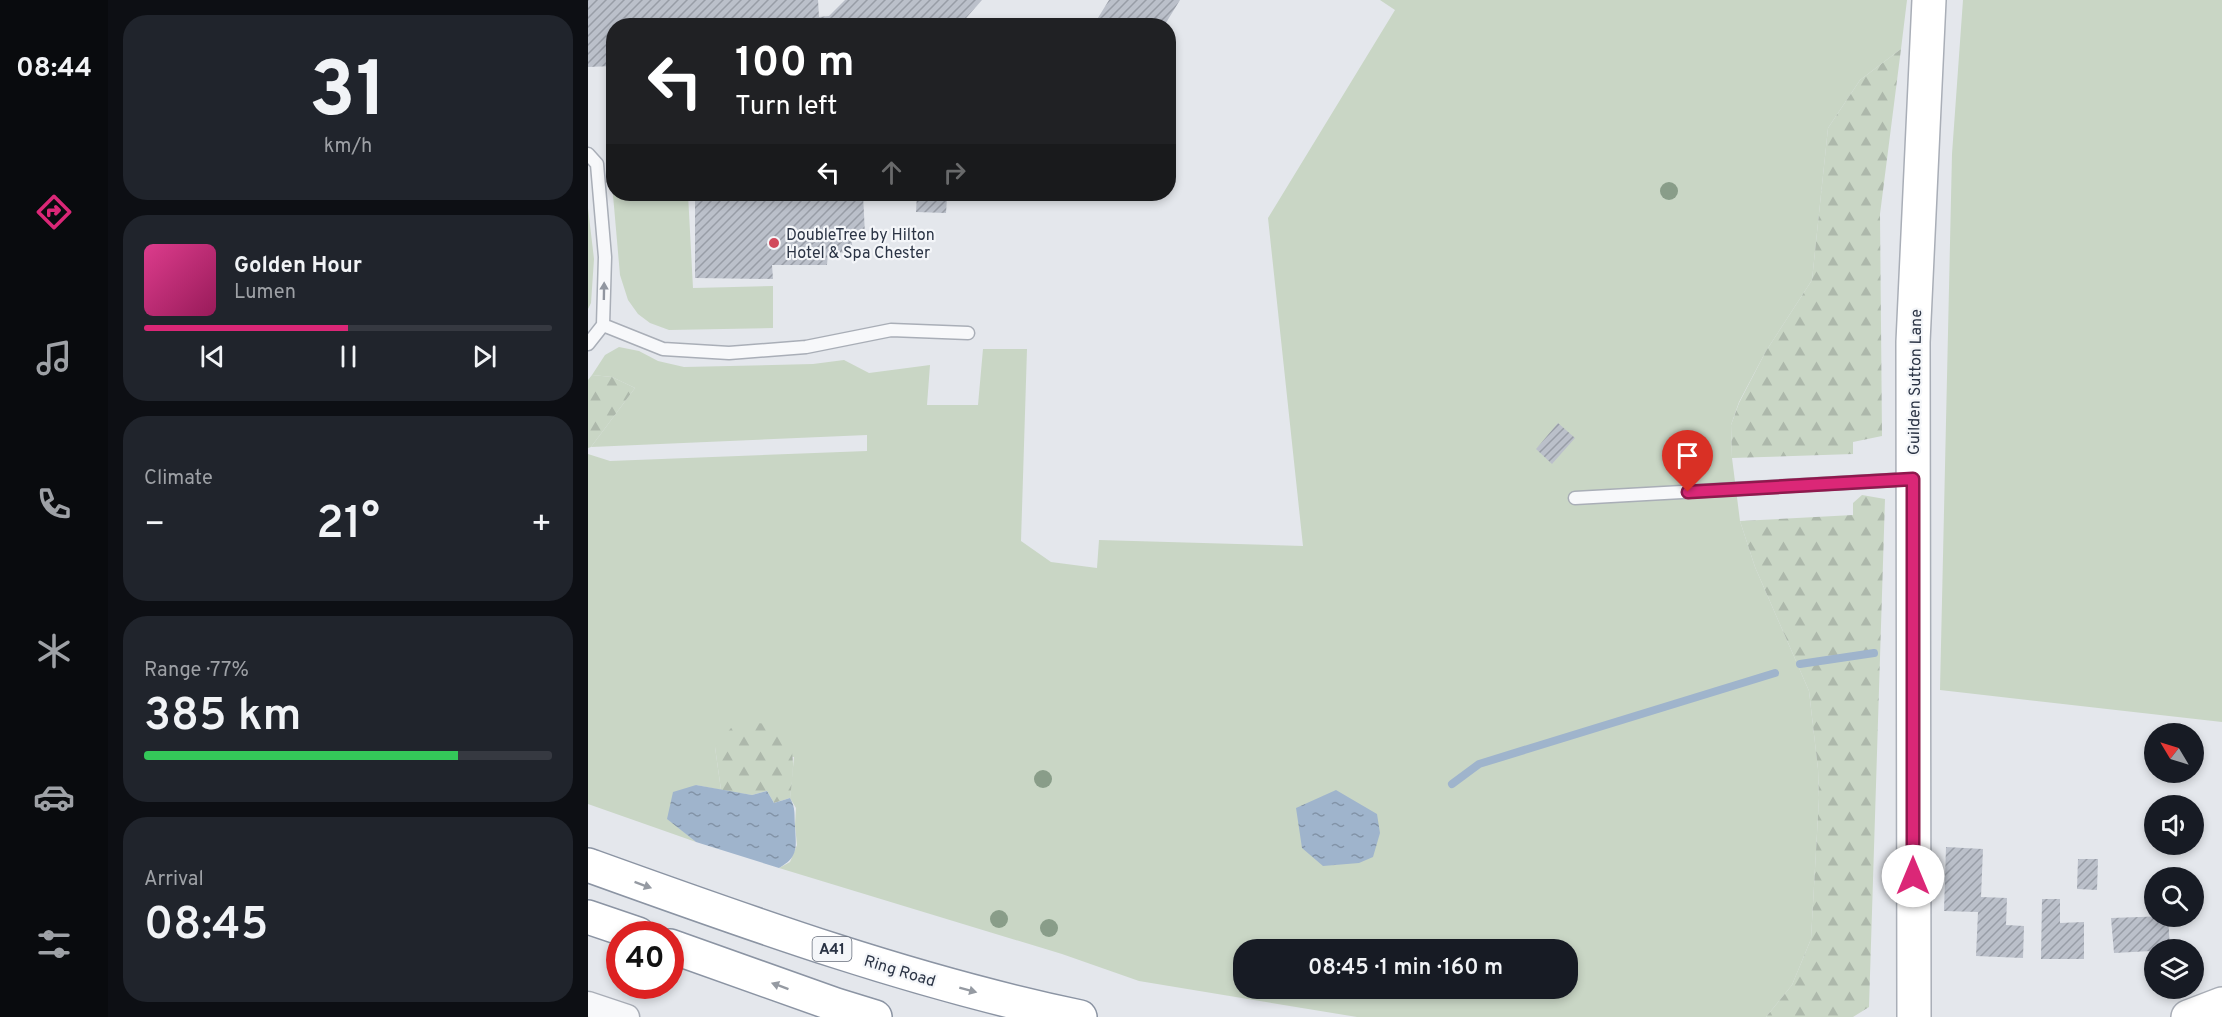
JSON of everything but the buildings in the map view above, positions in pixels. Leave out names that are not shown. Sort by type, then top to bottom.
[{"type":"main road","name":"Guilden Sutton Lane","points":[[1914,1017],[1913,342],[1929,0]]},
{"type":"main road","name":"Ring Road","points":[[588,865],[717,911],[907,974],[1080,1017]]},
{"type":"main road","points":[[588,917],[606,923]]},
{"type":"main road","points":[[684,951],[875,1017]]},
{"type":"main road","points":[[2188,1017],[2222,1004]]},
{"type":"street","points":[[588,1004],[627,1017]]},
{"type":"lane","points":[[588,154],[597,164],[605,257],[603,325],[588,344]]},
{"type":"lane","points":[[603,325],[663,349],[729,353],[806,347],[891,330],[968,333]]},
{"type":"lane","points":[[1575,498],[1913,479]]},
{"type":"green space","points":[[1380,0],[1907,0],[1901,49],[1860,80],[1828,128],[1812,280],[1766,351],[1739,402],[1731,425],[1732,458],[1740,521],[1755,567],[1809,691],[1818,769],[1819,798],[1811,939],[1792,985],[1766,1017],[1357,1017],[1248,999],[1578,999],[1578,939],[1233,939],[1233,997],[1139,981],[1062,954],[779,868],[790,862],[797,845],[796,808],[790,798],[794,757],[715,747],[721,790],[696,785],[668,819],[696,842],[588,804],[588,454],[610,461],[867,451],[867,435],[591,447],[635,388],[612,377],[592,375],[605,355],[619,347],[639,351],[658,361],[684,367],[813,364],[844,360],[869,373],[930,365],[927,405],[978,405],[983,349],[1027,349],[1021,541],[1051,562],[1097,568],[1099,540],[1303,546],[1268,218],[1395,10]]},
{"type":"green space","points":[[1963,0],[2222,0],[2222,722],[1940,690],[1952,154]]},
{"type":"green space","points":[[1901,49],[1880,214],[1882,436],[1853,442],[1853,454],[1732,458],[1731,425],[1739,403],[1766,351],[1812,280],[1828,128],[1860,80]]},
{"type":"green space","points":[[614,201],[688,201],[693,288],[773,286],[773,328],[669,330],[650,323],[638,314],[628,300],[620,275]]},
{"type":"green space","points":[[588,208],[594,259],[591,303],[588,309]]},
{"type":"green space","points":[[592,375],[612,377],[635,388],[588,448],[588,380]]},
{"type":"green space","points":[[1862,495],[1885,499],[1869,1007],[1853,1017],[1766,1017],[1792,985],[1811,939],[1819,798],[1818,769],[1809,691],[1755,567],[1740,521],[1853,515],[1853,503]]},
{"type":"green space","points":[[749,723],[768,724],[779,729],[786,736],[790,745],[793,766],[790,798],[774,803],[767,791],[752,795],[721,790],[715,747],[731,728]]},
{"type":"water","points":[[696,785],[752,795],[767,791],[774,803],[790,798],[794,809],[796,840],[795,851],[790,860],[779,868],[696,842],[667,819],[673,792]]},
{"type":"water","points":[[1336,790],[1377,814],[1380,833],[1373,857],[1359,863],[1323,866],[1302,848],[1296,808]]},
{"type":"waterway","points":[[1800,664],[1874,653]]},
{"type":"waterway","points":[[1452,784],[1479,764],[1775,673]]},
{"type":"place","name":"DoubleTree by Hilton Hotel & Spa Chester","points":[[774,243]]},
{"type":"route","points":[[1688,492],[1913,479],[1913,876]]}]
